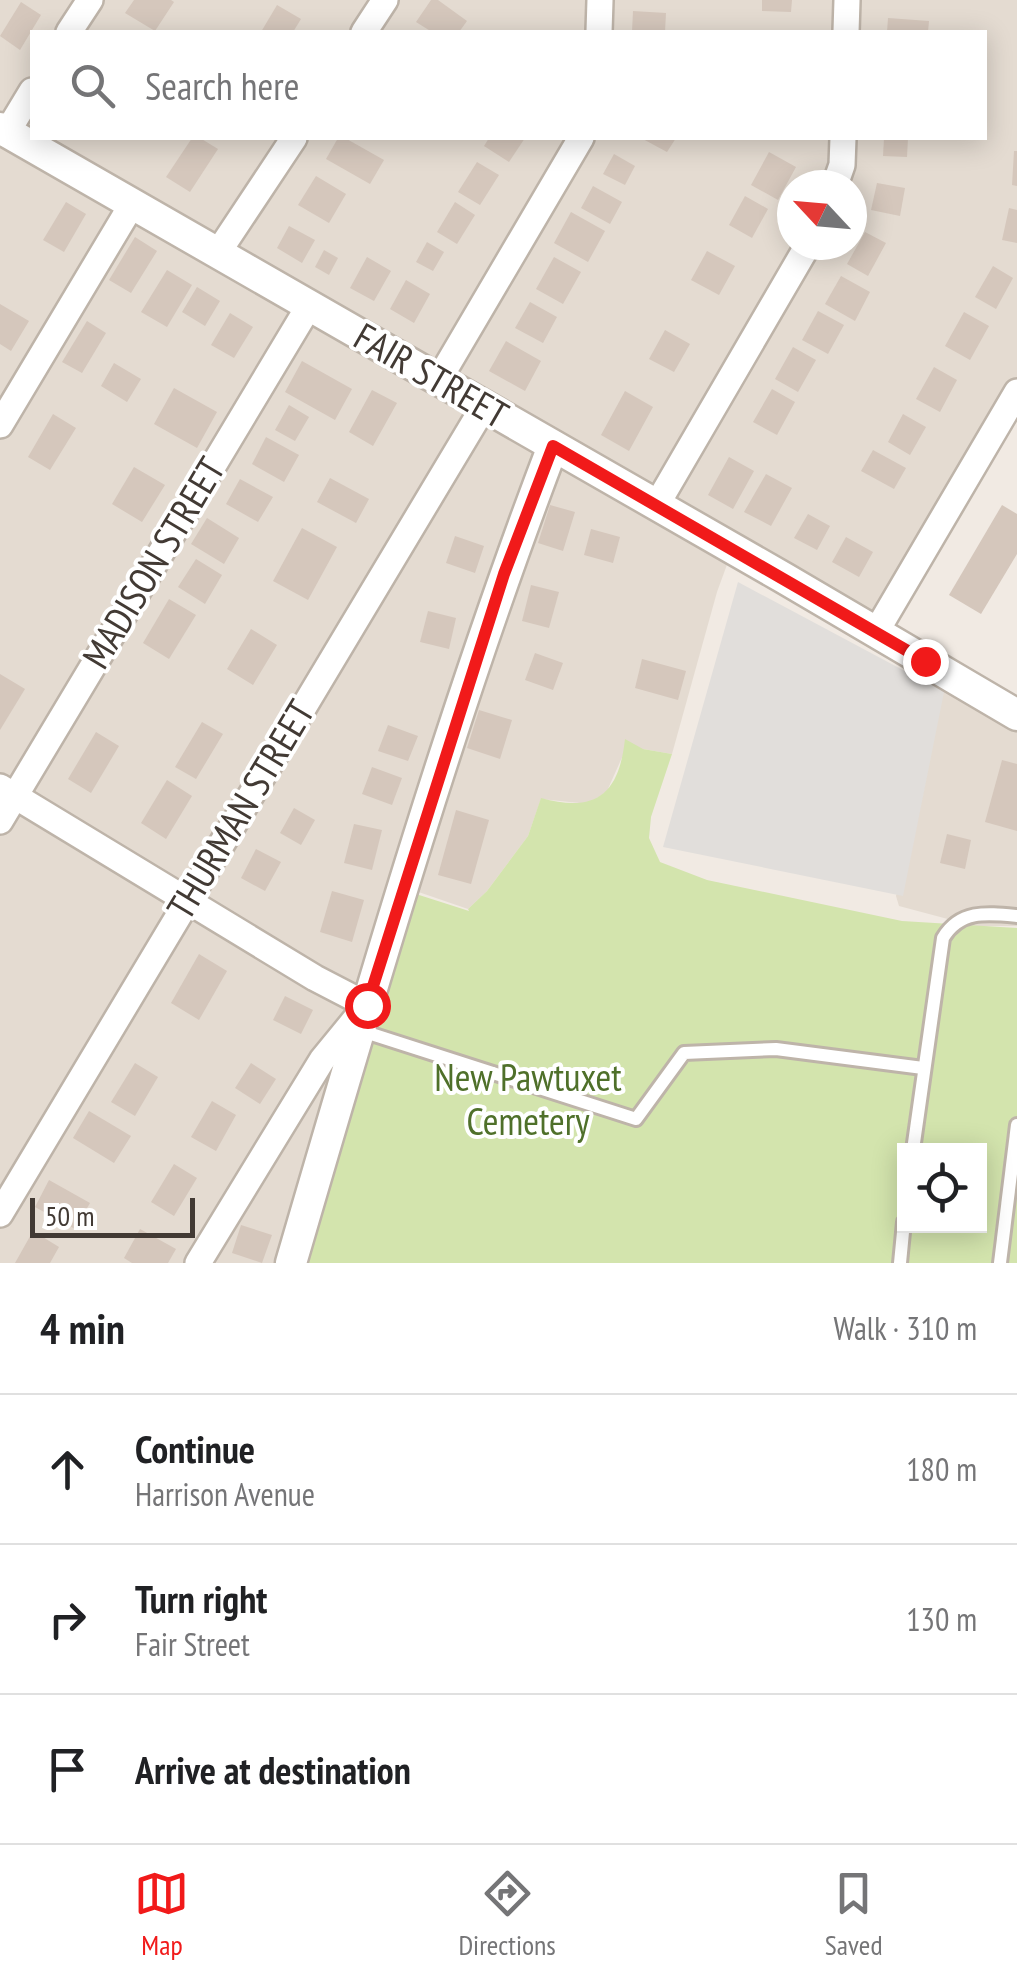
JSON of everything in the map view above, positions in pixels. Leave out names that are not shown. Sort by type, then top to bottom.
[{"type":"street","points":[[71,30],[90,0]]},
{"type":"street","points":[[365,30],[385,0]]},
{"type":"street","points":[[599,30],[600,0]]},
{"type":"street","points":[[846,30],[847,0]]},
{"type":"street","points":[[3,131],[30,94]]},
{"type":"street","name":"FAIR STREET","points":[[3,131],[1017,716]]},
{"type":"street","points":[[216,254],[293,140]]},
{"type":"street","points":[[438,380],[581,140]]},
{"type":"street","points":[[840,170],[843,140]]},
{"type":"street","points":[[0,426],[132,206]]},
{"type":"street","points":[[656,506],[799,260]]},
{"type":"street","name":"MADISON STREET","points":[[0,820],[7,791],[309,306]]},
{"type":"street","points":[[876,632],[1017,392]]},
{"type":"street","name":"THURMAN STREET","points":[[0,1214],[483,408]]},
{"type":"street","points":[[291,1263],[363,1018],[504,574],[553,446]]},
{"type":"street","points":[[7,791],[186,900],[363,1018]]},
{"type":"street","points":[[198,1263],[322,1060],[363,1018]]},
{"type":"lane","points":[[914,1143],[943,938],[953,922],[972,916],[1017,916]]},
{"type":"lane","points":[[363,1018],[636,1119],[684,1053],[776,1049],[922,1068]]},
{"type":"lane","points":[[1000,1263],[1017,1127]]},
{"type":"lane","points":[[900,1263],[903,1233]]},
{"type":"shaded area","points":[[0,0],[1017,0],[1017,390],[876,626],[732,551],[672,754],[643,749],[624,753],[607,791],[589,804],[541,799],[528,836],[487,891],[468,909],[404,887],[291,1263],[0,1263]]},
{"type":"shaded area","points":[[738,582],[944,692],[903,896],[663,847]]},
{"type":"shaded area","points":[[945,675],[1017,713],[1017,926],[974,926],[899,906],[896,896]]},
{"type":"green space","name":"New Pawtuxet Cemetery","points":[[625,739],[643,749],[672,754],[651,817],[649,838],[660,862],[707,880],[902,921],[1017,928],[1017,1263],[307,1263],[416,894],[469,911],[528,836],[541,798],[590,801],[610,786],[617,774]]},
{"type":"building","points":[[134,0],[174,2],[156,30],[125,13]]},
{"type":"building","points":[[431,0],[438,0],[467,21],[460,30],[429,30],[416,22]]},
{"type":"building","points":[[762,0],[792,0],[791,12],[762,11]]},
{"type":"building","points":[[21,2],[41,15],[20,50],[0,36]]},
{"type":"building","points":[[277,5],[301,19],[294,30],[262,30]]},
{"type":"building","points":[[633,11],[666,13],[665,30],[632,30]]},
{"type":"building","points":[[888,18],[929,21],[928,30],[887,30]]},
{"type":"building","points":[[191,140],[203,140],[218,149],[190,192],[166,177]]},
{"type":"building","points":[[337,140],[349,140],[384,160],[370,184],[326,159]]},
{"type":"building","points":[[488,140],[524,140],[509,162],[484,146]]},
{"type":"building","points":[[645,140],[675,140],[667,152]]},
{"type":"building","points":[[884,140],[908,140],[907,157],[883,156]]},
{"type":"building","points":[[1017,151],[1017,186],[1012,185]]},
{"type":"building","points":[[769,152],[796,167],[777,170],[777,199],[751,185]]},
{"type":"building","points":[[614,154],[635,166],[625,185],[603,174]]},
{"type":"building","points":[[477,162],[499,175],[480,205],[458,192]]},
{"type":"building","points":[[316,176],[346,194],[329,223],[298,205]]},
{"type":"building","points":[[877,183],[905,188],[900,216],[871,210]]},
{"type":"building","points":[[593,186],[622,202],[610,224],[581,208]]},
{"type":"building","points":[[745,196],[768,209],[752,238],[729,225]]},
{"type":"building","points":[[66,202],[86,214],[64,252],[43,240]]},
{"type":"building","points":[[455,202],[475,215],[457,244],[437,232]]},
{"type":"building","points":[[1009,208],[1017,210],[1017,243],[1002,240]]},
{"type":"building","points":[[571,212],[605,231],[588,262],[554,243]]},
{"type":"building","points":[[289,226],[315,240],[302,263],[277,248]]},
{"type":"building","points":[[867,233],[886,243],[868,276],[847,264],[849,260],[867,260]]},
{"type":"building","points":[[135,237],[157,251],[131,293],[109,280]]},
{"type":"building","points":[[427,242],[444,252],[433,271],[416,262]]},
{"type":"building","points":[[324,250],[338,258],[329,275],[315,267]]},
{"type":"building","points":[[707,251],[735,266],[719,295],[691,280]]},
{"type":"building","points":[[367,257],[391,271],[374,301],[350,288]]},
{"type":"building","points":[[554,257],[581,272],[563,304],[536,289]]},
{"type":"building","points":[[993,266],[1013,278],[996,309],[975,297]]},
{"type":"building","points":[[167,270],[192,285],[167,327],[141,312]]},
{"type":"building","points":[[841,276],[870,292],[855,321],[825,304]]},
{"type":"building","points":[[406,280],[430,294],[414,323],[390,309]]},
{"type":"building","points":[[197,287],[220,301],[205,326],[182,312]]},
{"type":"building","points":[[530,302],[557,317],[543,343],[515,328]]},
{"type":"building","points":[[0,304],[29,321],[11,351],[0,344]]},
{"type":"building","points":[[818,311],[844,325],[828,354],[802,340]]},
{"type":"building","points":[[964,312],[989,326],[970,360],[945,346]]},
{"type":"building","points":[[230,313],[253,327],[234,358],[211,345]]},
{"type":"building","points":[[87,321],[106,333],[82,373],[62,362]]},
{"type":"building","points":[[665,330],[690,344],[674,372],[649,359]]},
{"type":"building","points":[[506,341],[541,361],[525,391],[489,371]]},
{"type":"building","points":[[793,347],[816,360],[798,392],[775,379]]},
{"type":"building","points":[[302,361],[352,389],[335,420],[285,392]]},
{"type":"building","points":[[114,363],[141,379],[127,402],[101,386]]},
{"type":"building","points":[[934,367],[957,380],[940,412],[916,399]]},
{"type":"building","points":[[174,388],[217,412],[197,448],[154,424]]},
{"type":"building","points":[[772,389],[795,402],[777,435],[753,422]]},
{"type":"building","points":[[372,390],[397,403],[373,446],[349,432]]},
{"type":"building","points":[[625,391],[653,407],[629,451],[601,435]]},
{"type":"building","points":[[289,405],[309,417],[295,441],[275,430]]},
{"type":"building","points":[[53,414],[76,428],[50,470],[28,457]]},
{"type":"building","points":[[903,414],[926,427],[910,455],[888,442]]},
{"type":"building","points":[[266,437],[299,455],[284,482],[252,464]]},
{"type":"building","points":[[873,450],[906,468],[894,489],[861,471]]},
{"type":"building","points":[[729,457],[754,471],[733,509],[708,495]]},
{"type":"building","points":[[134,467],[165,485],[142,522],[112,504]]},
{"type":"building","points":[[766,474],[792,488],[771,526],[744,512]]},
{"type":"building","points":[[330,478],[369,499],[356,523],[317,502]]},
{"type":"building","points":[[240,479],[273,497],[258,522],[226,504]]},
{"type":"building","points":[[550,505],[575,512],[563,551],[538,543]]},
{"type":"building","points":[[1002,505],[1017,514],[1017,554],[981,614],[949,595]]},
{"type":"building","points":[[808,514],[830,526],[817,550],[794,538]]},
{"type":"building","points":[[207,518],[239,538],[224,564],[191,544]]},
{"type":"building","points":[[302,528],[337,547],[308,600],[273,581]]},
{"type":"building","points":[[591,529],[620,537],[613,563],[584,555]]},
{"type":"building","points":[[455,536],[484,546],[475,573],[446,563]]},
{"type":"building","points":[[846,537],[873,552],[859,577],[832,562]]},
{"type":"building","points":[[196,559],[222,575],[205,604],[178,587]]},
{"type":"building","points":[[531,585],[559,592],[549,628],[522,621]]},
{"type":"building","points":[[169,599],[196,615],[169,659],[143,643]]},
{"type":"building","points":[[428,611],[456,618],[449,649],[420,642]]},
{"type":"building","points":[[251,629],[277,645],[253,685],[227,669]]},
{"type":"building","points":[[535,653],[563,663],[553,690],[525,680]]},
{"type":"building","points":[[642,659],[686,671],[678,700],[635,688]]},
{"type":"building","points":[[0,674],[25,689],[0,730]]},
{"type":"building","points":[[479,710],[512,720],[500,759],[467,748]]},
{"type":"building","points":[[202,722],[223,734],[196,779],[175,767]]},
{"type":"building","points":[[388,725],[418,736],[408,761],[378,751]]},
{"type":"building","points":[[96,732],[119,746],[91,793],[68,779]]},
{"type":"building","points":[[1002,760],[1017,764],[1017,831],[985,822]]},
{"type":"building","points":[[372,767],[402,778],[392,805],[362,794]]},
{"type":"building","points":[[167,780],[192,796],[166,839],[141,823]]},
{"type":"building","points":[[294,808],[315,820],[301,845],[280,833]]},
{"type":"building","points":[[456,810],[489,820],[471,884],[438,875]]},
{"type":"building","points":[[354,824],[382,830],[372,870],[344,863]]},
{"type":"building","points":[[947,834],[971,840],[965,869],[940,863]]},
{"type":"building","points":[[256,849],[281,862],[265,891],[241,878]]},
{"type":"building","points":[[332,891],[364,900],[352,942],[320,932]]},
{"type":"building","points":[[199,954],[227,971],[199,1020],[171,1003]]},
{"type":"building","points":[[285,996],[313,1010],[301,1034],[273,1020]]},
{"type":"building","points":[[135,1063],[158,1077],[135,1116],[111,1102]]},
{"type":"building","points":[[251,1063],[276,1079],[260,1104],[235,1088]]},
{"type":"building","points":[[212,1101],[236,1115],[216,1151],[191,1137]]},
{"type":"building","points":[[89,1111],[131,1136],[114,1163],[73,1138]]},
{"type":"building","points":[[174,1164],[197,1178],[174,1216],[151,1202]]},
{"type":"building","points":[[49,1180],[90,1203],[75,1229],[35,1207]]},
{"type":"building","points":[[241,1225],[272,1235],[262,1263],[232,1253]]},
{"type":"building","points":[[140,1229],[176,1249],[168,1263],[132,1263],[124,1258]]},
{"type":"building","points":[[33,1231],[59,1247],[50,1263],[15,1263]]},
{"type":"route","points":[[367,1005],[504,574],[553,446],[925,661]]}]
